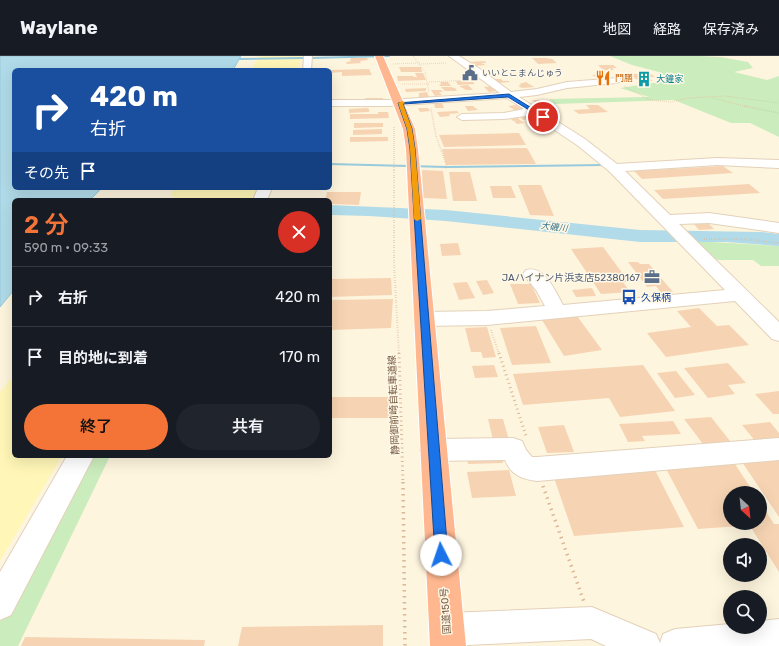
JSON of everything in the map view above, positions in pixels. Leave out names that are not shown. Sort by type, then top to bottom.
[{"type":"highway","name":"国道150号","points":[[381,60],[392,98],[409,129],[412,149],[447,638]]},
{"type":"street","points":[[307,68],[308,56]]},
{"type":"street","points":[[453,56],[488,79],[509,96],[581,142],[614,168],[779,334]]},
{"type":"street","points":[[332,103],[392,98],[509,96],[537,92],[567,85],[613,81]]},
{"type":"street","points":[[462,117],[504,116],[534,111]]},
{"type":"street","points":[[614,168],[724,161],[756,161],[779,164]]},
{"type":"street","points":[[666,220],[709,218],[779,228]]},
{"type":"street","points":[[532,274],[544,287],[558,312]]},
{"type":"street","points":[[424,319],[487,318],[739,295]]},
{"type":"street","points":[[433,450],[513,449],[516,457],[526,468],[537,469],[779,449]]},
{"type":"street","points":[[0,604],[42,523],[80,458]]},
{"type":"street","points":[[447,638],[592,623],[644,646]]},
{"type":"street","points":[[675,646],[779,636]]},
{"type":"path","points":[[381,60],[421,63],[462,62]]},
{"type":"path","points":[[392,98],[429,83],[488,79]]},
{"type":"path","points":[[613,81],[650,100],[671,102],[689,98],[724,96],[779,103]]},
{"type":"path","points":[[710,97],[756,109],[779,113]]},
{"type":"path","name":"静岡御前崎自転車道線","points":[[395,164],[393,201],[394,263],[400,368],[405,646]]},
{"type":"path","points":[[687,240],[743,239],[779,243]]},
{"type":"path","points":[[487,318],[527,438]]},
{"type":"path","points":[[537,469],[592,623]]},
{"type":"green space","points":[[610,56],[720,57],[748,62],[753,68],[734,72],[767,80],[779,76],[779,137],[750,123],[731,123],[674,100],[555,104],[549,99],[649,97],[620,88],[672,80],[659,72],[632,65]]},
{"type":"green space","points":[[694,241],[779,246],[779,266],[761,266],[753,260],[717,260]]},
{"type":"green space","points":[[79,458],[109,458],[18,646],[0,646],[0,590]]},
{"type":"sand","points":[[259,56],[302,56],[299,68],[252,68]]},
{"type":"sand","points":[[174,190],[258,190],[255,198],[175,198],[170,195]]},
{"type":"sand","points":[[12,377],[12,458],[61,458],[0,561],[0,392]]},
{"type":"water","points":[[0,56],[241,56],[234,68],[12,68],[12,190],[100,190],[92,198],[12,198],[12,292],[0,307]]},
{"type":"building","points":[[351,58],[367,58],[368,60],[360,61],[361,63],[347,64],[346,62],[354,61],[350,61]]},
{"type":"building","points":[[532,58],[552,59],[557,63],[538,64]]},
{"type":"building","points":[[485,61],[486,63],[481,63],[486,65],[474,66],[469,62]]},
{"type":"building","points":[[598,65],[613,65],[617,68],[612,68],[614,70],[603,70]]},
{"type":"building","points":[[399,67],[421,67],[422,72],[401,72]]},
{"type":"building","points":[[369,69],[372,75],[342,76],[342,72],[332,73],[332,70]]},
{"type":"building","points":[[415,73],[423,73],[426,80],[398,81],[397,76],[417,77]]},
{"type":"building","name":"門膳","points":[[606,74],[610,76],[607,76],[611,79],[601,80],[592,75]]},
{"type":"building","name":"大鐘家","points":[[627,74],[651,74],[655,77],[647,77],[653,81],[640,81]]},
{"type":"building","points":[[494,79],[501,79],[503,81],[510,82],[498,83]]},
{"type":"building","points":[[456,81],[473,82],[475,84],[458,85]]},
{"type":"building","points":[[440,82],[448,82],[451,86],[440,86]]},
{"type":"building","points":[[526,82],[534,87],[522,88],[518,86],[521,85],[519,84]]},
{"type":"building","points":[[468,85],[473,90],[466,90],[459,86]]},
{"type":"building","points":[[493,86],[498,91],[489,92],[484,87]]},
{"type":"building","points":[[441,87],[455,88],[457,91],[445,91]]},
{"type":"building","points":[[426,88],[426,91],[406,92],[405,89]]},
{"type":"building","points":[[431,90],[441,90],[443,92],[439,92],[442,95],[435,96]]},
{"type":"building","points":[[427,92],[429,97],[419,97],[419,93]]},
{"type":"building","points":[[365,98],[383,98],[383,100],[365,100]]},
{"type":"building","points":[[532,100],[542,100],[551,106],[537,108],[534,106],[540,105],[536,104]]},
{"type":"building","points":[[434,103],[442,103],[444,108],[435,108]]},
{"type":"building","points":[[516,105],[524,110],[516,111],[508,106]]},
{"type":"building","points":[[586,105],[598,105],[608,112],[579,114],[573,110],[590,109]]},
{"type":"building","points":[[465,106],[473,106],[478,110],[468,111]]},
{"type":"building","points":[[418,108],[428,108],[430,111],[420,112]]},
{"type":"building","points":[[349,109],[369,109],[369,112],[349,113]]},
{"type":"building","points":[[457,111],[459,113],[440,117],[437,112]]},
{"type":"building","points":[[378,112],[388,112],[389,118],[350,119],[350,114],[378,114]]},
{"type":"building","points":[[526,114],[534,118],[523,120],[518,115]]},
{"type":"building","points":[[516,116],[525,123],[517,124],[514,121],[518,120],[513,121],[509,117]]},
{"type":"building","points":[[354,123],[383,123],[383,127],[354,128]]},
{"type":"building","points":[[382,129],[382,134],[353,135],[353,130]]},
{"type":"building","points":[[519,133],[526,145],[444,147],[439,135]]},
{"type":"building","points":[[350,137],[388,137],[388,141],[350,142]]},
{"type":"building","points":[[527,148],[536,164],[446,165],[442,149]]},
{"type":"building","points":[[723,166],[733,173],[642,179],[634,171]]},
{"type":"building","points":[[422,170],[443,171],[447,199],[423,198]]},
{"type":"building","points":[[449,172],[470,172],[477,201],[453,201]]},
{"type":"building","points":[[749,184],[760,193],[663,199],[654,190]]},
{"type":"building","points":[[518,185],[541,185],[554,216],[530,215]]},
{"type":"building","points":[[490,186],[511,186],[516,198],[493,198]]},
{"type":"building","points":[[327,192],[361,192],[359,205],[332,204],[332,198],[326,198]]},
{"type":"building","points":[[706,221],[714,229],[699,230],[692,222]]},
{"type":"building","points":[[458,243],[461,255],[442,256],[440,244]]},
{"type":"building","points":[[603,247],[629,282],[623,282],[630,292],[601,294],[571,249]]},
{"type":"building","points":[[628,262],[649,264],[673,292],[661,293],[656,286],[647,287]]},
{"type":"building","points":[[391,278],[392,295],[332,297],[332,279]]},
{"type":"building","points":[[487,280],[494,293],[483,295],[476,281]]},
{"type":"building","points":[[467,282],[475,298],[459,300],[453,283]]},
{"type":"building","points":[[510,284],[531,284],[540,303],[518,304]]},
{"type":"building","points":[[592,288],[596,296],[576,297],[572,290]]},
{"type":"building","points":[[393,299],[391,328],[332,330],[332,300]]},
{"type":"building","points":[[699,308],[717,326],[729,325],[749,345],[666,357],[647,333],[691,327],[677,311]]},
{"type":"building","points":[[577,316],[602,350],[564,356],[542,320]]},
{"type":"building","points":[[536,326],[551,363],[512,365],[500,328]]},
{"type":"building","points":[[487,327],[496,357],[483,358],[481,352],[471,352],[465,328]]},
{"type":"building","points":[[728,363],[746,383],[728,385],[735,394],[708,398],[684,368]]},
{"type":"building","points":[[494,365],[498,377],[475,378],[472,366]]},
{"type":"building","points":[[643,365],[675,411],[620,417],[609,398],[523,405],[513,374]]},
{"type":"building","points":[[676,371],[695,395],[675,398],[657,373]]},
{"type":"building","points":[[779,391],[779,414],[773,414],[755,394]]},
{"type":"building","points":[[332,397],[395,397],[395,418],[332,418]]},
{"type":"building","points":[[711,417],[730,441],[703,444],[684,419]]},
{"type":"building","points":[[488,419],[503,419],[509,440],[493,440]]},
{"type":"building","points":[[673,421],[681,434],[642,436],[645,441],[628,442],[619,424]]},
{"type":"building","points":[[770,422],[779,433],[779,439],[756,442],[742,425]]},
{"type":"building","points":[[564,425],[574,452],[547,453],[538,427]]},
{"type":"building","points":[[500,451],[503,463],[468,464],[466,452]]},
{"type":"building","points":[[779,456],[779,517],[767,499],[767,486],[758,486],[740,459]]},
{"type":"building","points":[[733,461],[749,486],[723,486],[723,527],[698,529],[664,465]]},
{"type":"building","points":[[654,468],[684,527],[574,536],[553,475]]},
{"type":"building","points":[[509,470],[516,496],[472,498],[467,472]]},
{"type":"building","points":[[767,513],[774,524],[779,524],[779,572],[767,553],[767,538],[758,538],[753,530],[767,530]]},
{"type":"building","points":[[383,625],[383,646],[238,646],[242,627]]},
{"type":"building","points":[[25,637],[205,640],[204,646],[21,646]]},
{"type":"waterway","points":[[310,58],[389,56]]},
{"type":"waterway","points":[[240,59],[303,58]]},
{"type":"waterway","points":[[332,164],[447,167],[603,165]]},
{"type":"waterway","name":"大磯川","points":[[332,210],[446,216],[640,236],[726,236],[779,240]]},
{"type":"slow traffic","points":[[403,103],[400,103],[409,129],[412,149],[417,219]]},
{"type":"place","name":"いいとこまんじゅう","points":[[470,73]]},
{"type":"place","name":"門膳","points":[[603,78]]},
{"type":"place","name":"大鐘家","points":[[644,79]]},
{"type":"place","name":"JAハイナン片浜支店52380167","points":[[652,277]]},
{"type":"place","name":"久保柄","points":[[629,297]]},
{"type":"route","points":[[441,555],[412,149],[409,129],[400,103],[509,96],[543,117]]}]
